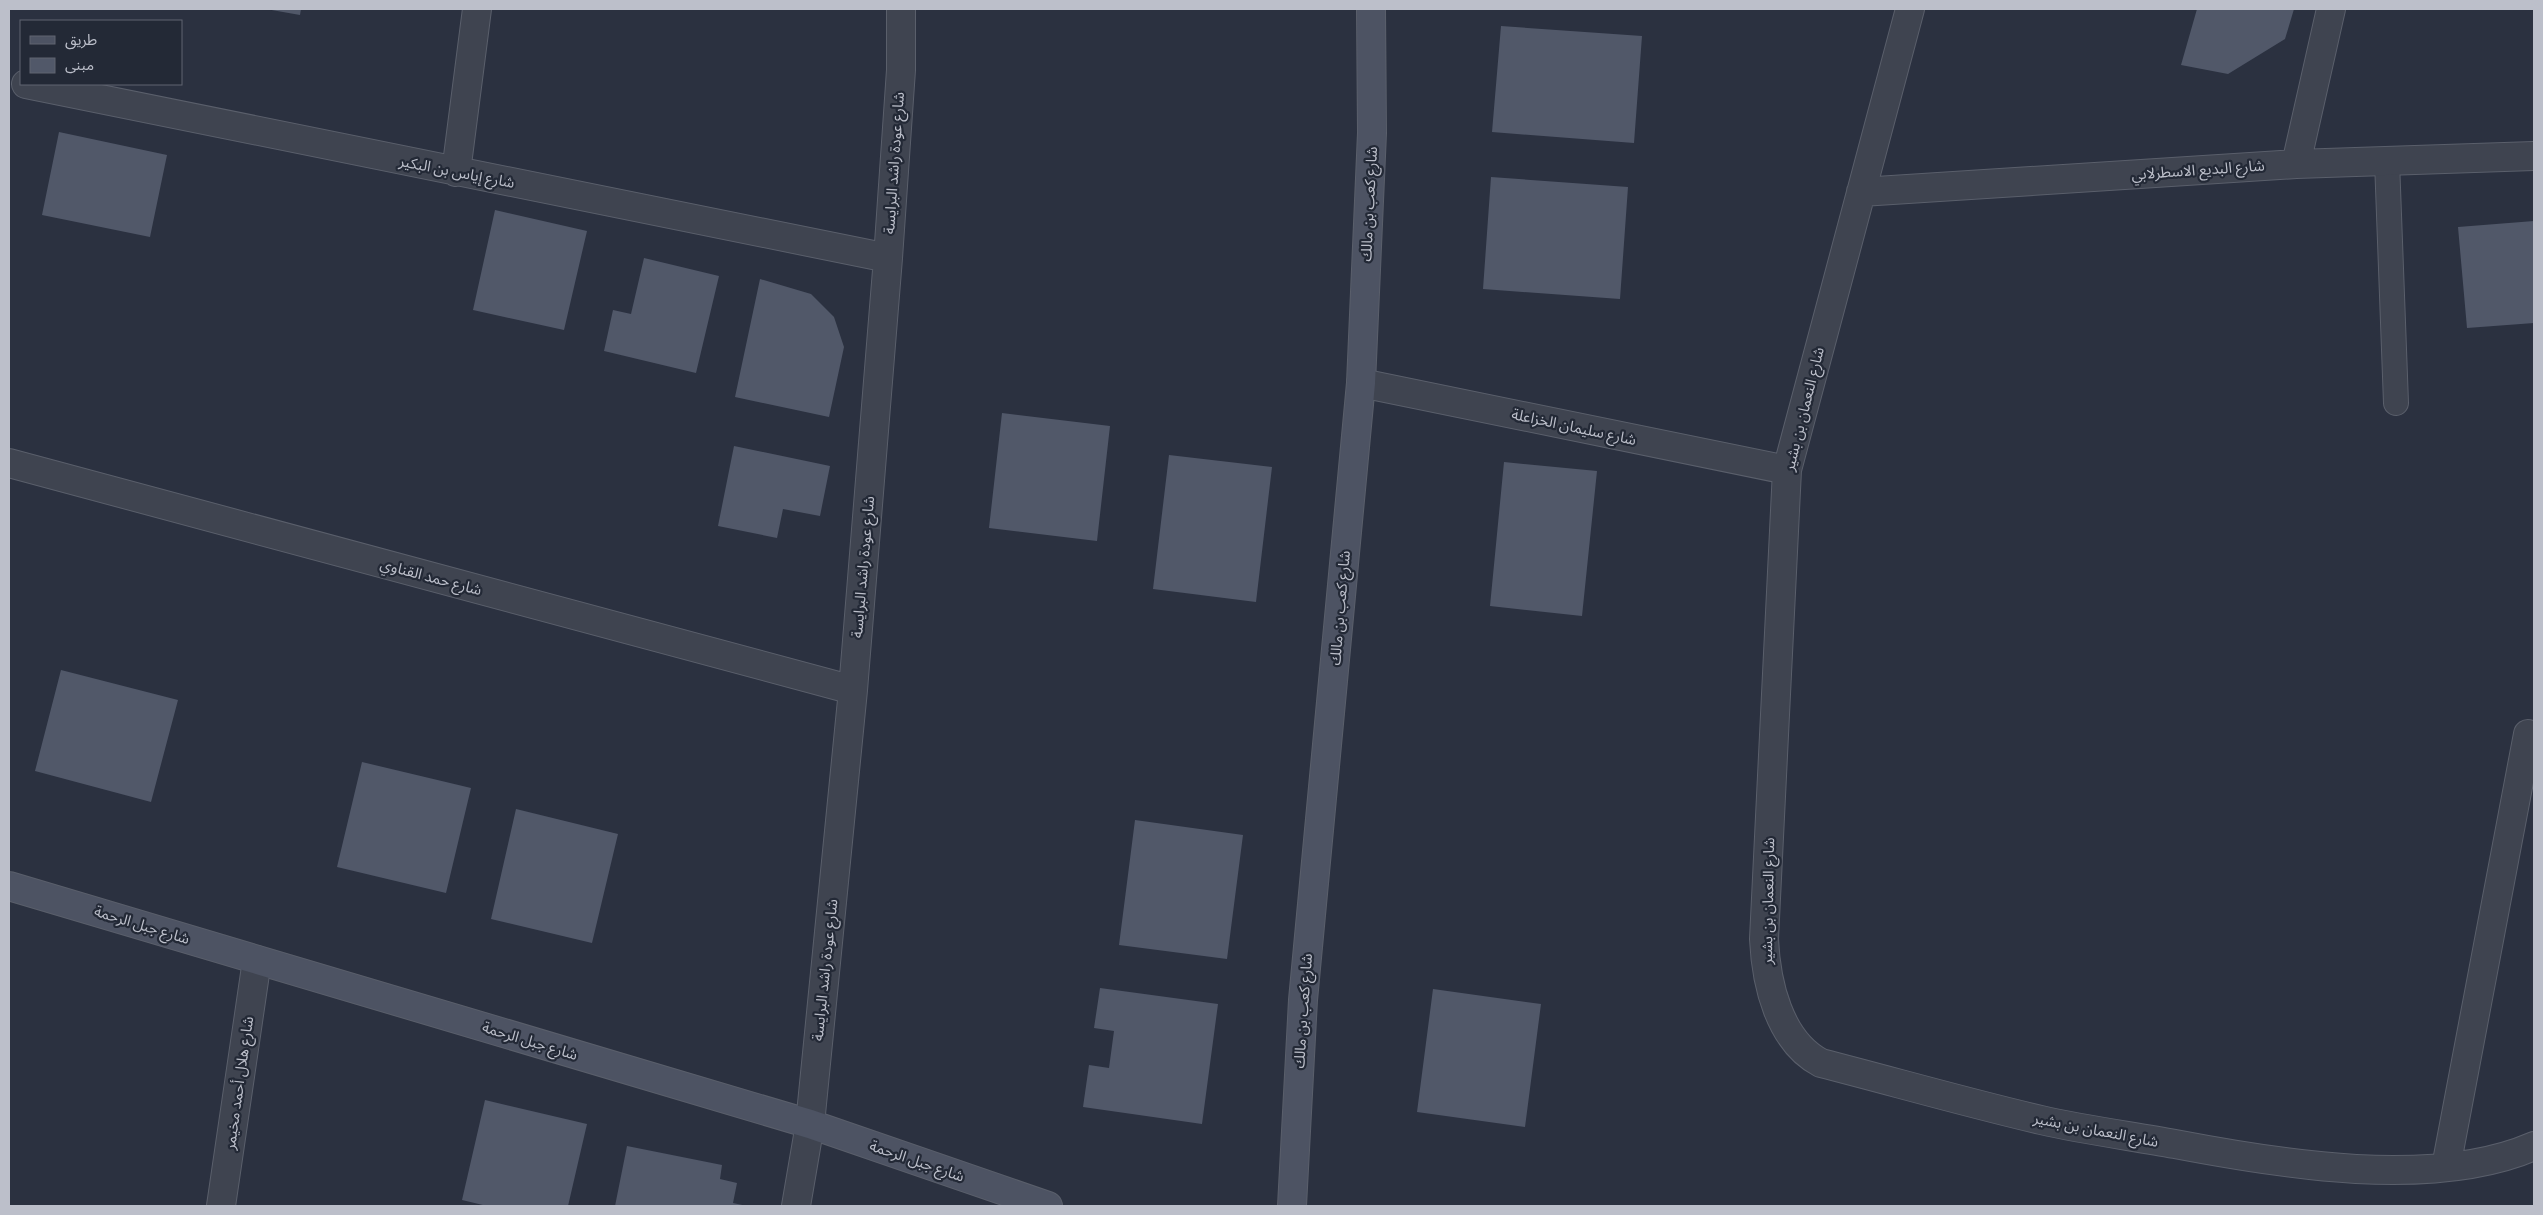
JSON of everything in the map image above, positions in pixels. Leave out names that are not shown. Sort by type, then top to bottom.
[{"type":"street","points":[[456,172],[477,9]]},
{"type":"street","name":"شارع عودة راشد البرايسة","points":[[810,1124],[853,690],[888,258],[900,70],[901,9]]},
{"type":"street","name":"شارع كعب بن مالك","points":[[1292,1206],[1303,1000],[1361,383],[1372,133],[1371,9]]},
{"type":"street","name":"شارع النعمان بن بشير","points":[[1910,9],[1787,470],[1764,939],[1765,968],[1771,993],[1795,1042],[1807,1056],[1821,1063],[2042,1120],[2254,1159],[2387,1171],[2446,1167],[2492,1160],[2534,1146]]},
{"type":"street","points":[[2296,164],[2331,9]]},
{"type":"street","name":"شارع إياس بن البكير","points":[[31,85],[888,258]]},
{"type":"street","name":"شارع البديع الاسطرلابي","points":[[1861,192],[2296,164],[2534,156]]},
{"type":"street","name":"شارع سليمان الخزاعلة","points":[[1361,383],[1787,470]]},
{"type":"street","name":"شارع حمد القناوي","points":[[9,463],[853,690]]},
{"type":"street","points":[[2446,1167],[2528,734]]},
{"type":"street","name":"شارع جبل الرحمة","points":[[9,886],[810,1124],[1048,1206]]},
{"type":"street","name":"شارع هلال أحمد مخيمر","points":[[221,1206],[257,960]]},
{"type":"street","points":[[796,1206],[810,1124]]},
{"type":"lane","points":[[2387,161],[2396,403]]},
{"type":"building","points":[[266,9],[301,9],[300,15]]},
{"type":"building","points":[[2197,9],[2294,9],[2285,39],[2228,74],[2181,65]]},
{"type":"building","points":[[1501,26],[1642,36],[1634,143],[1492,132]]},
{"type":"building","points":[[59,132],[167,155],[150,237],[42,215]]},
{"type":"building","points":[[1491,177],[1628,187],[1620,299],[1483,289]]},
{"type":"building","points":[[495,210],[587,231],[564,330],[473,310]]},
{"type":"building","points":[[2534,221],[2534,323],[2467,328],[2458,227]]},
{"type":"building","points":[[644,258],[719,276],[696,373],[604,351],[613,310],[631,314]]},
{"type":"building","points":[[760,279],[811,294],[834,317],[844,347],[829,417],[735,397]]},
{"type":"building","points":[[1002,413],[1110,426],[1097,541],[989,528]]},
{"type":"building","points":[[734,446],[830,466],[820,516],[783,509],[777,538],[718,526]]},
{"type":"building","points":[[1169,455],[1272,467],[1256,602],[1153,589]]},
{"type":"building","points":[[1504,462],[1597,471],[1582,616],[1490,606]]},
{"type":"building","points":[[61,670],[178,700],[151,802],[35,771]]},
{"type":"building","points":[[362,762],[471,788],[446,893],[337,867]]},
{"type":"building","points":[[516,809],[618,834],[592,943],[491,919]]},
{"type":"building","points":[[1135,820],[1243,835],[1227,959],[1119,945]]},
{"type":"building","points":[[1100,988],[1218,1004],[1202,1124],[1083,1107],[1089,1065],[1109,1068],[1114,1031],[1094,1028]]},
{"type":"building","points":[[1433,989],[1541,1004],[1525,1127],[1417,1112]]},
{"type":"building","points":[[485,1100],[587,1124],[568,1206],[487,1206],[462,1200]]},
{"type":"building","points":[[627,1146],[722,1165],[720,1179],[737,1183],[733,1203],[747,1206],[615,1206]]}]
